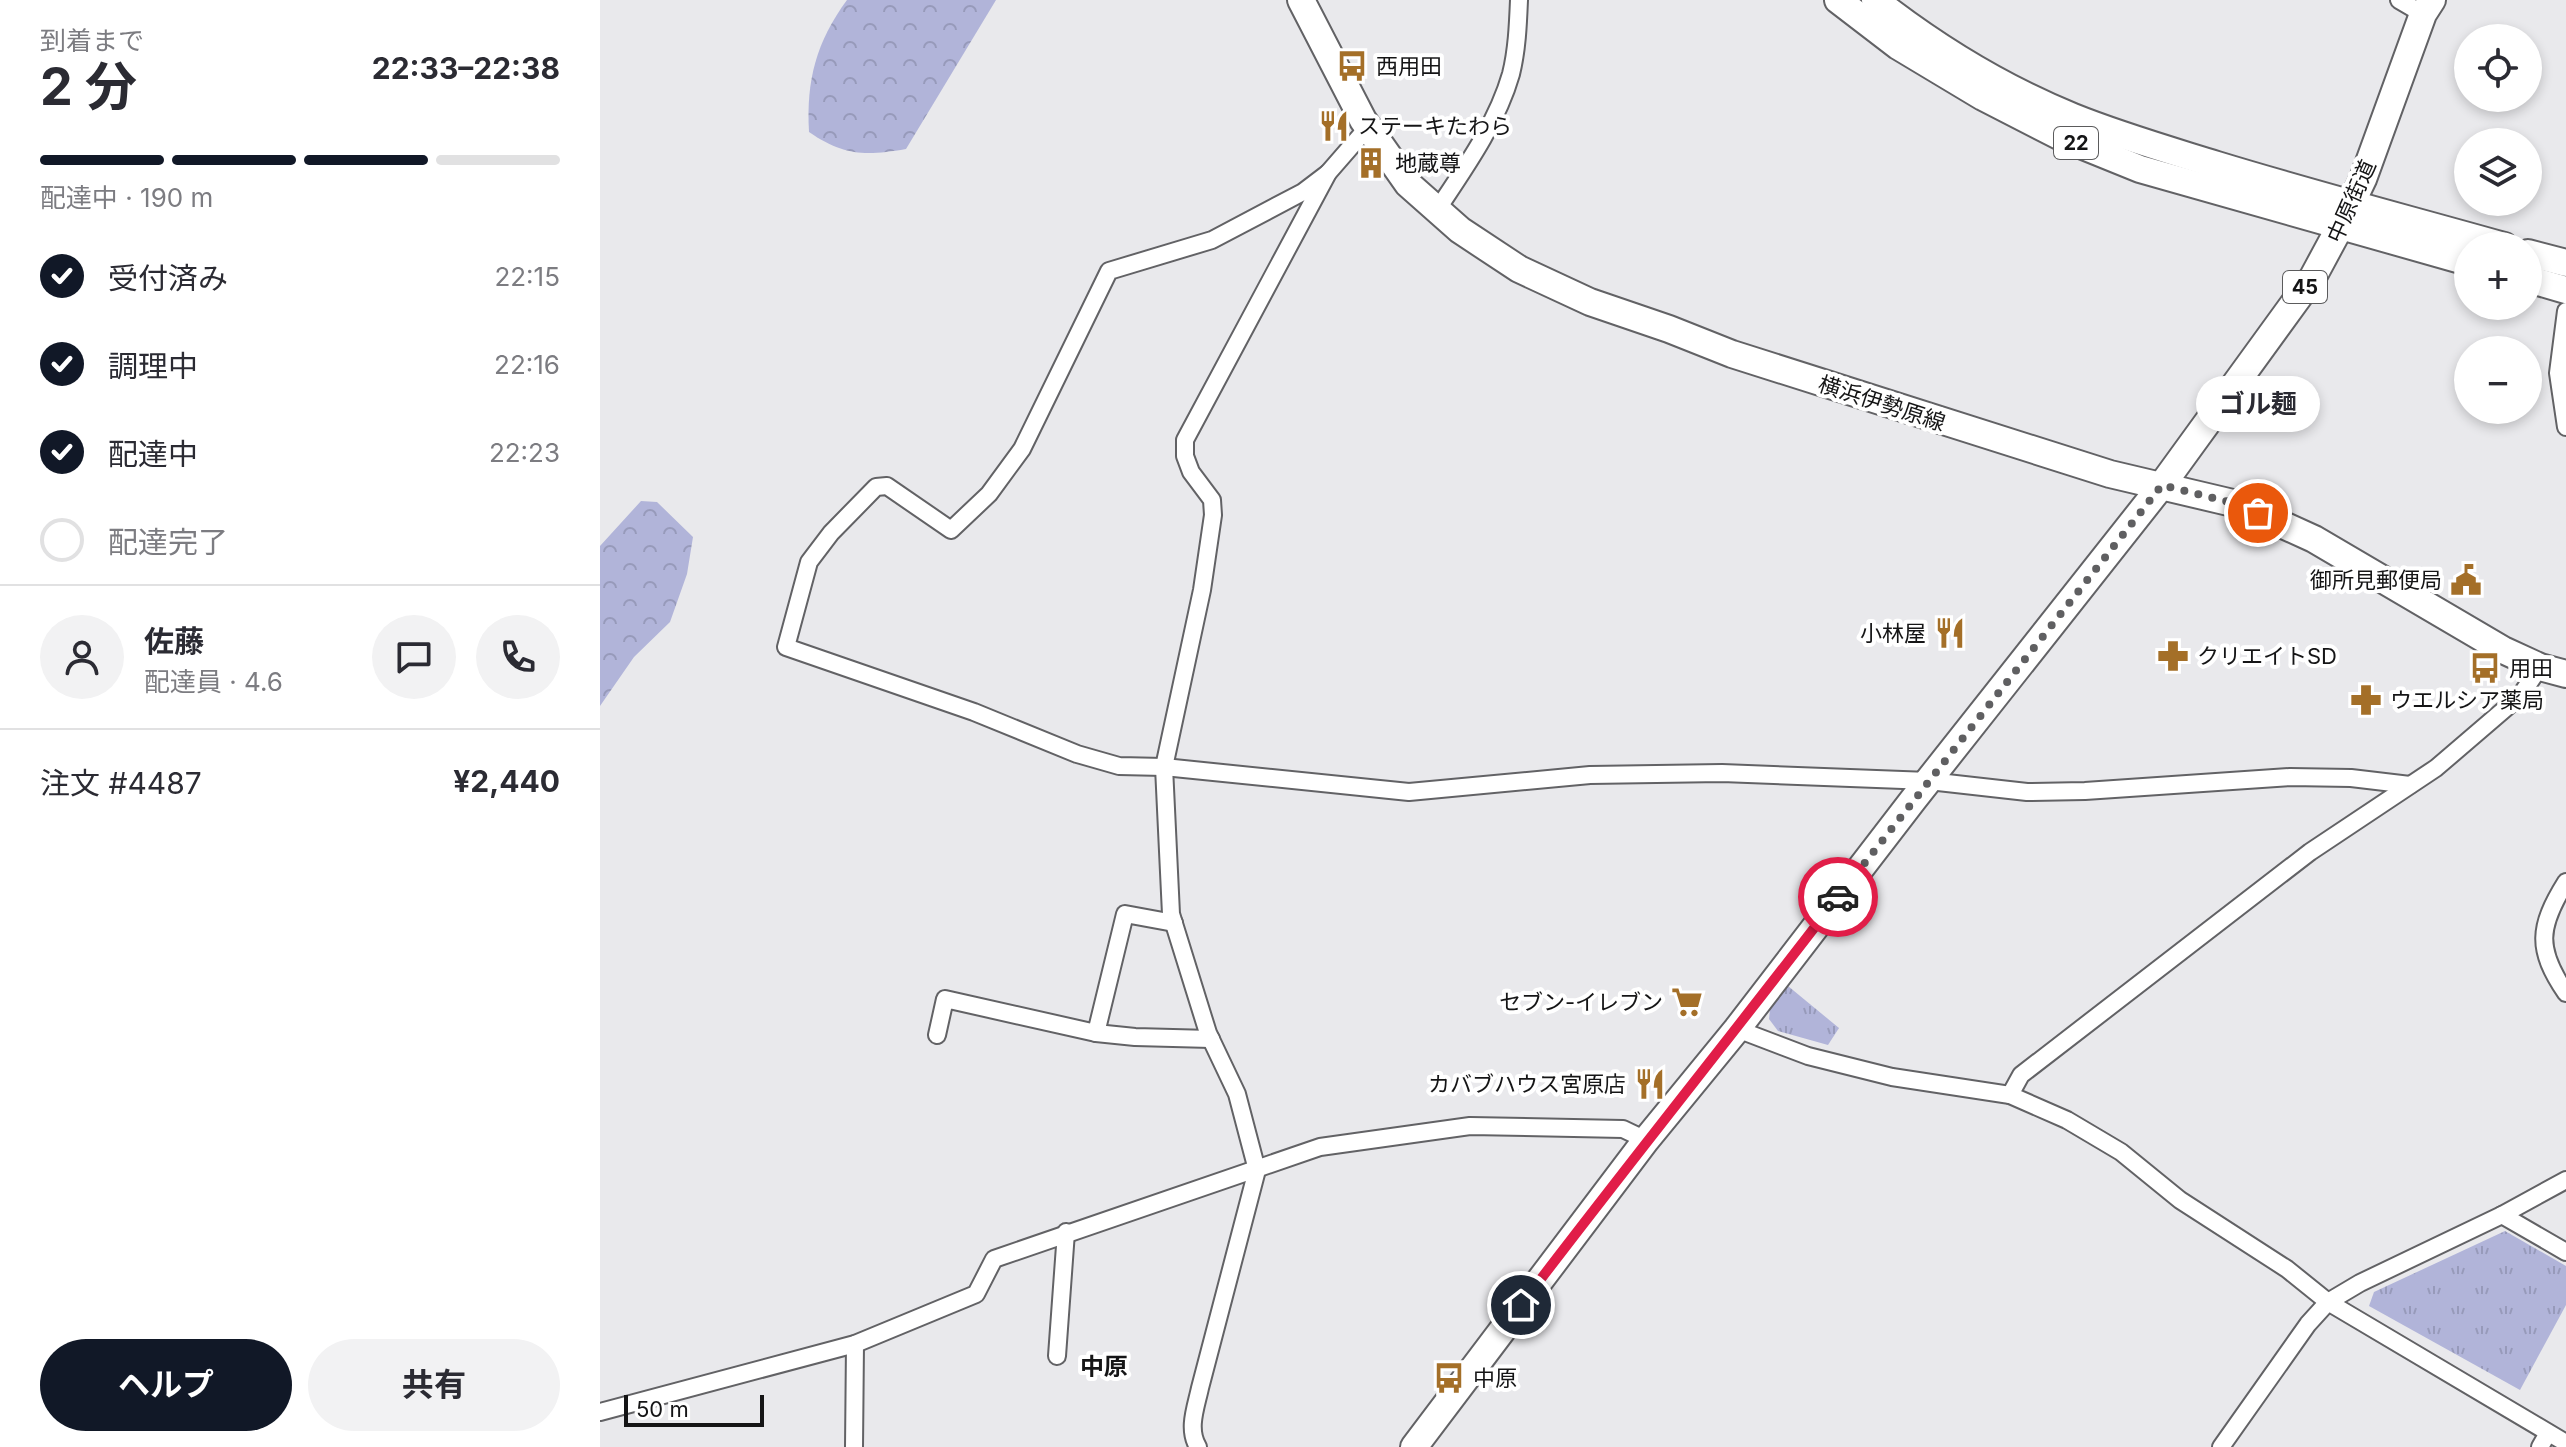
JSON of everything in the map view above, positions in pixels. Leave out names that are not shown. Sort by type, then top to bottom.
[{"type":"main road","name":"横浜伊勢原線","points":[[1301,0],[1368,127],[1408,184],[1460,230],[1519,269],[1590,302],[1732,354],[2110,474],[2237,504],[2279,521],[2477,636],[2540,667],[2566,674]]},
{"type":"main road","name":"22","points":[[1838,0],[1898,46],[1983,97],[2061,137],[2140,169],[2454,236]]},
{"type":"main road","name":"22","points":[[1875,0],[1912,29],[1998,81],[2072,117],[2346,214],[2454,256]]},
{"type":"main road","name":"中原街道","points":[[1414,1447],[1646,1140],[1737,1029],[2162,485],[2313,277],[2346,214],[2428,7]]},
{"type":"main road","points":[[2542,257],[2566,263]]},
{"type":"main road","points":[[2542,283],[2566,290]]},
{"type":"street","points":[[1437,210],[1472,157],[1511,74],[1519,0]]},
{"type":"street","points":[[2399,0],[2428,7]]},
{"type":"street","points":[[1368,127],[1328,173],[1303,192],[1212,240],[1109,271],[1028,438],[989,494],[951,530],[887,486],[876,487],[831,533],[809,562],[786,647],[974,712],[1077,754],[1119,766],[1164,767],[1409,792],[1605,775],[1722,773],[1929,781],[2027,792],[2290,777],[2351,778],[2410,785]]},
{"type":"street","points":[[1198,1447],[1194,1439],[1193,1421],[1257,1170],[1237,1094],[1211,1039],[1171,914],[1164,767],[1202,590],[1213,515],[1212,500],[1191,472],[1185,456],[1185,440],[1328,173]]},
{"type":"street","points":[[2566,311],[2558,373],[2566,427]]},
{"type":"street","points":[[2010,1095],[2021,1075],[2310,852],[2436,768],[2520,696],[2540,667]]},
{"type":"street","points":[[2566,882],[2552,909],[2543,942],[2549,963],[2566,993]]},
{"type":"street","points":[[1096,1033],[1125,914],[1174,923]]},
{"type":"street","points":[[937,1035],[945,999],[1096,1033],[1211,1039]]},
{"type":"street","points":[[1737,1029],[1808,1056],[1878,1073],[2010,1095],[2067,1120],[2121,1152],[2180,1200],[2287,1269],[2328,1302],[2544,1440],[2566,1443]]},
{"type":"street","points":[[600,1412],[855,1344],[976,1294],[994,1259],[1320,1147],[1470,1126],[1623,1129],[1646,1140]]},
{"type":"street","points":[[2221,1447],[2308,1324],[2328,1302],[2566,1180]]},
{"type":"street","points":[[2502,1215],[2566,1252]]},
{"type":"street","points":[[1057,1356],[1066,1232]]},
{"type":"street","points":[[854,1447],[855,1344]]},
{"type":"green space","points":[[847,0],[996,0],[906,149],[855,152],[833,146],[809,132],[809,96],[815,63],[828,31]]},
{"type":"green space","points":[[641,501],[657,502],[693,537],[687,574],[670,622],[634,657],[600,706],[600,546]]},
{"type":"green space","points":[[1788,986],[1839,1028],[1828,1045],[1778,1031],[1769,1019],[1770,1009]]},
{"type":"green space","points":[[2505,1231],[2566,1266],[2566,1305],[2520,1390],[2369,1306],[2374,1292]]},
{"type":"way so far","points":[[1838,897],[2162,485],[2237,504],[2258,513]]},
{"type":"place","name":"西用田","points":[[1352,66]]},
{"type":"place","name":"ステーキたわら","points":[[1334,126]]},
{"type":"place","name":"地蔵尊","points":[[1371,163]]},
{"type":"place","name":"ゴル麺","points":[[2258,513]]},
{"type":"place","name":"御所見郵便局","points":[[2466,580]]},
{"type":"place","name":"小林屋","points":[[1950,633]]},
{"type":"place","name":"クリエイトSD","points":[[2173,656]]},
{"type":"place","name":"用田","points":[[2485,668]]},
{"type":"place","name":"ウエルシア薬局","points":[[2366,700]]},
{"type":"place","name":"セブン-イレブン","points":[[1687,1002]]},
{"type":"place","name":"カバブハウス宮原店","points":[[1650,1084]]},
{"type":"place","name":"中原","points":[[1449,1378]]},
{"type":"district","name":"中原","points":[[1104,1366]]},
{"type":"route","points":[[1521,1305],[1646,1140],[1737,1029],[1838,897]]}]
